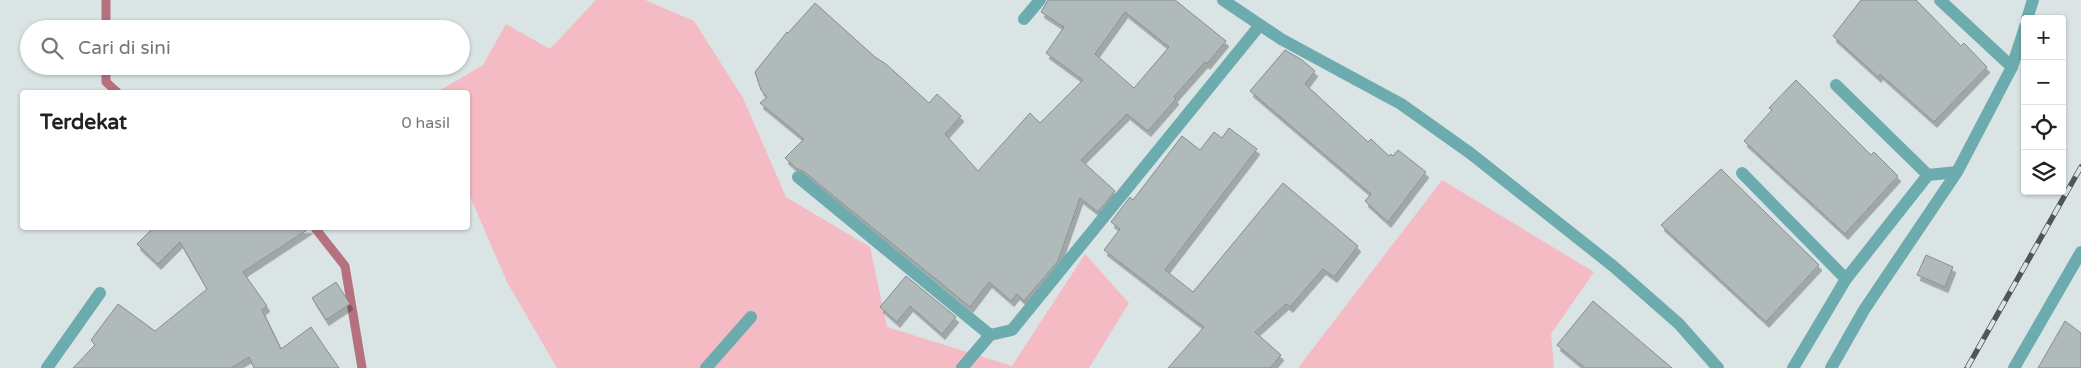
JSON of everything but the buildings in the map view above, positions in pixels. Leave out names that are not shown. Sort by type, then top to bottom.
[{"type":"street","points":[[1024,18],[1040,0]]},
{"type":"street","points":[[1223,0],[1281,40],[1401,104],[1470,153],[1613,266],[1679,324],[1718,368]]},
{"type":"street","points":[[1940,0],[2012,67]]},
{"type":"street","points":[[2028,15],[2033,0]]},
{"type":"street","points":[[962,368],[990,335],[1012,330],[1260,25]]},
{"type":"street","points":[[1831,368],[1864,310],[1957,172],[2012,67],[2021,39]]},
{"type":"street","points":[[1836,85],[1928,175]]},
{"type":"street","points":[[1793,368],[1846,279],[1928,175],[1957,172]]},
{"type":"street","points":[[1742,173],[1846,279]]},
{"type":"street","points":[[798,177],[990,335]]},
{"type":"street","points":[[2014,368],[2081,252]]},
{"type":"street","points":[[47,368],[100,293]]},
{"type":"street","points":[[706,368],[751,317]]},
{"type":"shaded area","points":[[596,0],[645,0],[694,21],[743,98],[786,197],[870,247],[887,327],[1012,366],[1085,254],[1129,303],[1089,368],[557,368],[507,282],[470,197],[470,90],[440,90],[466,75],[470,75],[470,73],[483,65],[506,24],[550,49]]},
{"type":"shaded area","points":[[1442,180],[1594,272],[1551,334],[1554,368],[1298,368]]},
{"type":"waterway","points":[[106,0],[106,20]]},
{"type":"waterway","points":[[106,75],[106,82],[115,90]]},
{"type":"waterway","points":[[317,230],[345,266],[362,368]]},
{"type":"railway","points":[[1967,368],[2081,167]]}]
